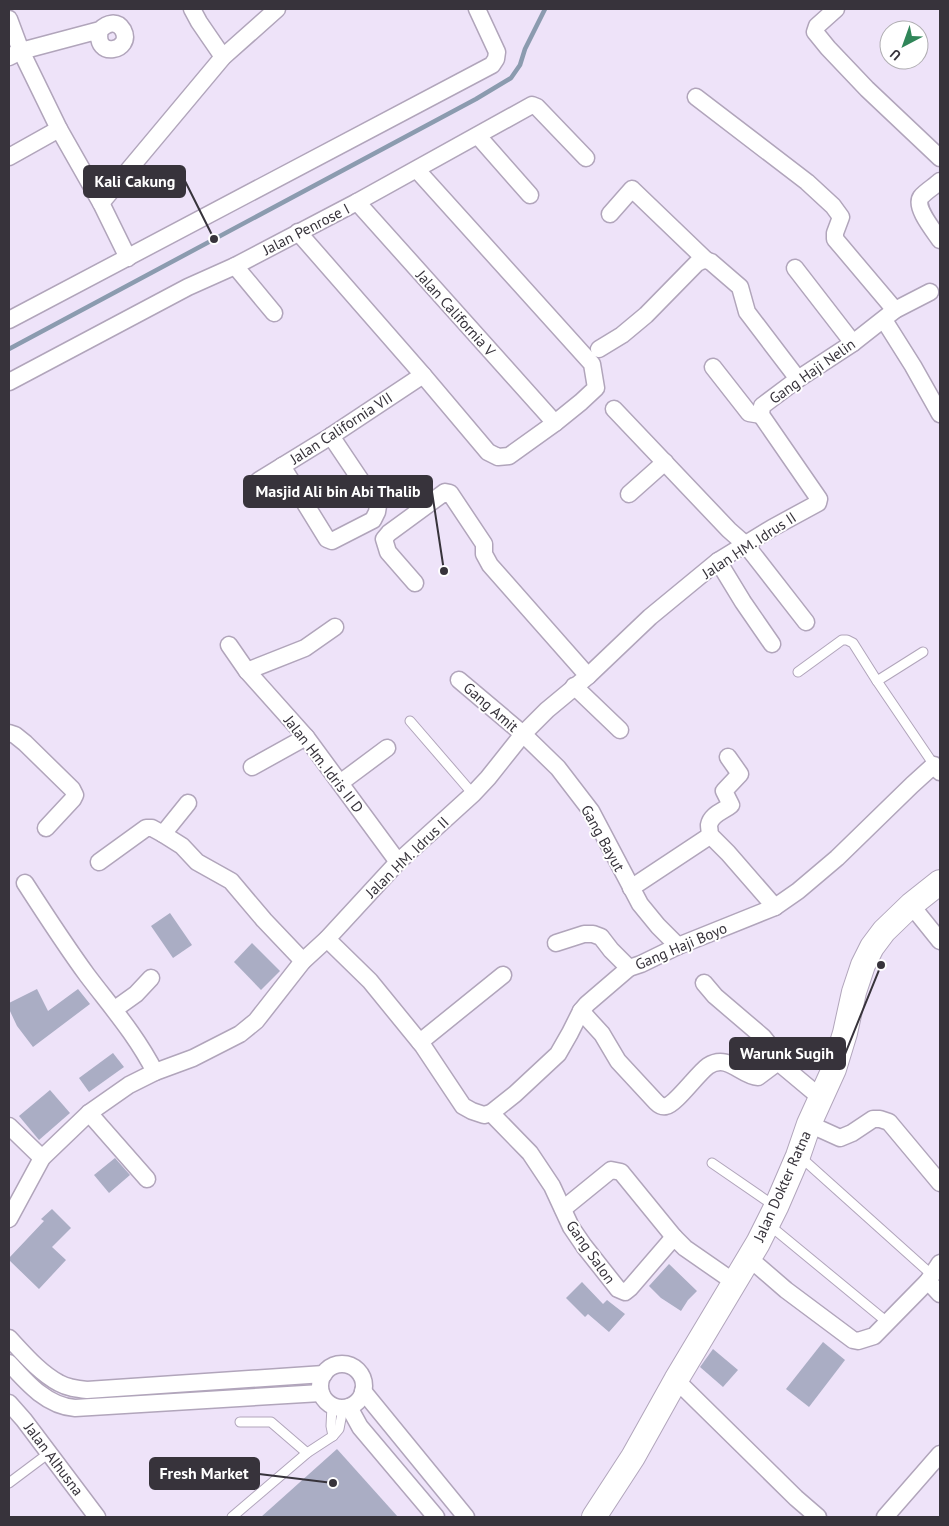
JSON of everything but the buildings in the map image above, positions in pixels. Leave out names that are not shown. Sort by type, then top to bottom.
[{"type":"street","points":[[192,9],[223,57]]},
{"type":"street","points":[[101,203],[223,57],[277,9]]},
{"type":"street","points":[[9,320],[492,65],[496,59],[497,52],[477,9]]},
{"type":"street","points":[[836,9],[817,26],[815,32],[867,89],[940,158]]},
{"type":"street","points":[[9,19],[15,54],[101,203],[128,258]]},
{"type":"street","points":[[15,54],[100,30]]},
{"type":"street","points":[[696,97],[807,182],[833,206],[841,217],[835,233],[835,239],[889,315],[917,375],[940,414]]},
{"type":"street","name":"Jalan Penrose I","points":[[9,382],[188,287],[235,266],[358,202],[532,105],[537,107],[586,158]]},
{"type":"street","points":[[9,157],[59,129]]},
{"type":"street","points":[[478,136],[530,195]]},
{"type":"street","points":[[298,232],[424,375],[488,452],[498,457],[509,456],[581,402],[596,388],[592,364],[417,170]]},
{"type":"street","points":[[940,181],[921,196],[919,203],[921,211],[940,240]]},
{"type":"street","points":[[610,214],[632,189],[706,260],[711,262],[740,287],[747,312],[798,379]]},
{"type":"street","name":"Jalan California V","points":[[358,202],[554,423]]},
{"type":"street","points":[[599,349],[622,335],[646,316],[697,263],[706,260]]},
{"type":"street","points":[[235,266],[274,313]]},
{"type":"street","points":[[795,268],[853,343]]},
{"type":"street","name":"Gang Haji Nelin","points":[[819,499],[761,414],[762,406],[798,379],[853,343],[889,315],[930,292]]},
{"type":"street","points":[[713,367],[749,413],[761,414]]},
{"type":"street","name":"Jalan California VII","points":[[258,481],[424,375]]},
{"type":"street","points":[[614,410],[729,530],[746,545],[806,622]]},
{"type":"street","points":[[282,466],[327,540],[332,541],[373,520],[378,506],[331,436]]},
{"type":"street","points":[[629,494],[665,462]]},
{"type":"street","points":[[415,583],[388,552],[384,539],[389,533],[445,492],[450,493],[484,544],[484,554],[490,564],[588,676]]},
{"type":"street","name":"Jalan HM. Idrus II","points":[[9,1219],[42,1158],[88,1113],[129,1085],[155,1072],[193,1058],[240,1034],[256,1021],[303,962],[327,939],[398,862],[473,794],[523,734],[574,686],[588,676],[650,617],[718,562],[772,528],[818,503],[819,499]]},
{"type":"street","points":[[718,562],[772,644]]},
{"type":"street","points":[[247,671],[305,648],[335,628]]},
{"type":"street","name":"Jalan Hm. Idris II D","points":[[229,645],[247,671],[306,737],[398,862]]},
{"type":"street","name":"Gang Amit","points":[[459,680],[523,734]]},
{"type":"street","points":[[574,686],[620,730]]},
{"type":"street","points":[[9,733],[25,743],[72,789],[75,795],[46,828]]},
{"type":"street","name":"Gang Bayut","points":[[523,734],[558,768],[591,811],[649,916],[678,946]]},
{"type":"street","points":[[252,767],[306,737]]},
{"type":"street","points":[[340,783],[387,748]]},
{"type":"street","points":[[728,756],[740,774],[724,791],[731,805],[713,817],[710,824],[710,835],[775,907]]},
{"type":"street","name":"Gang Haji Boyo","points":[[492,1113],[558,1054],[581,1012],[599,992],[629,968],[775,907],[798,891],[837,858],[906,791],[937,768]]},
{"type":"street","points":[[163,834],[188,803]]},
{"type":"street","points":[[99,862],[146,828],[152,828],[182,846],[197,862],[231,881],[303,962]]},
{"type":"street","points":[[632,888],[710,835]]},
{"type":"street","name":"Jalan Dokter Ratna","points":[[594,1517],[633,1457],[772,1215],[798,1156],[809,1124],[834,1069],[845,1033],[854,992],[863,965],[872,947],[884,931],[911,905],[940,882]]},
{"type":"street","points":[[25,884],[86,974],[115,1009],[144,1049],[155,1072]]},
{"type":"street","points":[[911,905],[940,941]]},
{"type":"street","points":[[556,943],[584,934],[593,934],[601,937],[629,968]]},
{"type":"street","points":[[327,939],[370,982],[420,1042],[463,1106],[484,1115],[492,1113]]},
{"type":"street","points":[[420,1042],[503,975]]},
{"type":"street","points":[[115,1009],[136,994],[151,978]]},
{"type":"street","points":[[704,984],[763,1037],[771,1047],[778,1062],[821,1098]]},
{"type":"street","points":[[581,1012],[602,1034],[618,1061],[656,1102],[664,1107],[673,1102],[695,1077],[708,1066],[716,1063],[729,1064],[738,1067],[752,1076],[758,1077],[778,1062]]},
{"type":"street","points":[[88,1113],[147,1179]]},
{"type":"street","name":"Gang Salon","points":[[492,1113],[530,1153],[552,1186],[571,1227],[618,1290],[625,1292],[674,1237]]},
{"type":"street","points":[[809,1124],[840,1138],[852,1133],[873,1119],[888,1122],[940,1183]]},
{"type":"street","points":[[9,1126],[42,1158]]},
{"type":"street","points":[[562,1209],[611,1170],[621,1172],[685,1248],[734,1282]]},
{"type":"street","points":[[749,1258],[786,1290],[853,1340],[858,1341],[874,1336],[933,1273],[940,1294]]},
{"type":"street","points":[[9,1338],[38,1368],[59,1383],[71,1388],[86,1390],[324,1374]]},
{"type":"street","points":[[9,1363],[31,1387],[52,1402],[65,1408],[321,1393]]},
{"type":"street","points":[[341,1407],[358,1401],[364,1384],[358,1372],[341,1364],[334,1366],[320,1380],[321,1393],[325,1401],[341,1407],[436,1517]]},
{"type":"street","points":[[676,1380],[796,1498],[818,1517]]},
{"type":"street","points":[[363,1391],[466,1517]]},
{"type":"street","name":"Jalan Alhusna","points":[[9,1405],[49,1453],[97,1517]]},
{"type":"street","points":[[885,1517],[940,1454]]},
{"type":"lane","points":[[798,672],[842,640],[853,642],[877,681],[937,768]]},
{"type":"lane","points":[[877,681],[924,652]]},
{"type":"lane","points":[[410,722],[473,794]]},
{"type":"lane","points":[[798,1156],[933,1273]]},
{"type":"lane","points":[[712,1163],[772,1215],[886,1322]]},
{"type":"lane","points":[[232,1517],[307,1453],[333,1436],[339,1429],[341,1407]]},
{"type":"lane","points":[[240,1422],[271,1422],[307,1453]]},
{"type":"lane","points":[[9,1483],[49,1453]]},
{"type":"waterway","points":[[9,349],[476,99],[511,78],[520,65],[525,49],[545,9]]},
{"type":"place","name":"Kali Cakung","points":[[214,239]]},
{"type":"place","name":"Masjid Ali bin Abi Thalib","points":[[444,571]]},
{"type":"place","name":"Warunk Sugih","points":[[881,965]]},
{"type":"place","name":"Fresh Market","points":[[333,1483]]}]
